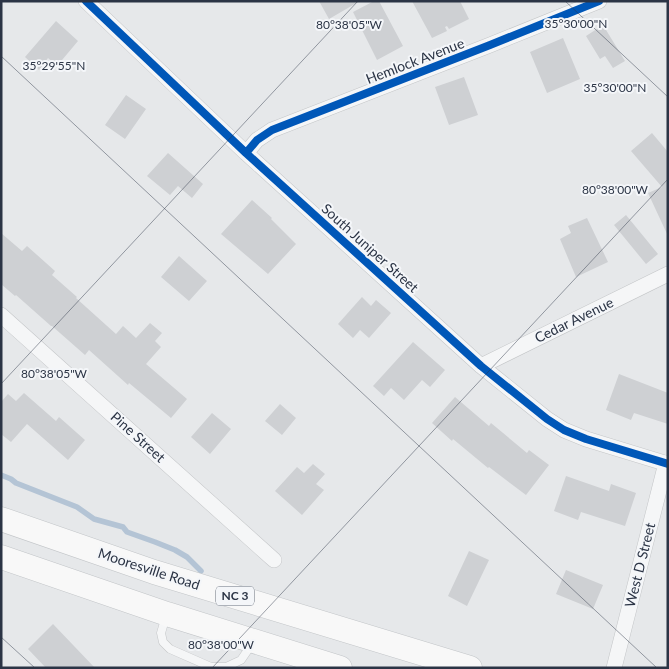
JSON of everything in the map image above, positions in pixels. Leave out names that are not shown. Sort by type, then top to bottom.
[{"type":"main road","name":"Mooresville Road","points":[[1,519],[154,572],[470,668]]},
{"type":"main road","points":[[1,557],[167,614],[340,668]]},
{"type":"street","name":"South Juniper Street","points":[[86,1],[246,153],[481,366],[547,419],[564,430],[586,439],[667,464]]},
{"type":"street","name":"Hemlock Avenue","points":[[246,153],[257,140],[272,130],[600,1]]},
{"type":"street","name":"Cedar Avenue","points":[[481,366],[668,274]]},
{"type":"street","name":"Pine Street","points":[[1,315],[274,560]]},
{"type":"street","name":"West D Street","points":[[614,668],[667,464]]},
{"type":"lane","points":[[167,614],[161,633],[163,642],[170,650],[211,667],[226,667],[241,660],[254,641]]},
{"type":"building","points":[[319,1],[360,1],[329,19]]},
{"type":"building","points":[[374,1],[379,1],[403,46],[377,60],[353,12]]},
{"type":"building","points":[[412,1],[460,1],[469,19],[449,29],[447,26],[445,27],[447,31],[432,38]]},
{"type":"building","points":[[56,21],[78,41],[57,66],[48,58],[39,70],[25,57]]},
{"type":"building","points":[[603,25],[625,61],[613,68],[605,56],[600,59],[586,36]]},
{"type":"building","points":[[563,38],[580,79],[547,93],[530,52]]},
{"type":"building","points":[[464,77],[478,115],[449,125],[435,87]]},
{"type":"building","points":[[126,95],[146,109],[125,139],[105,125]]},
{"type":"building","points":[[652,133],[668,152],[668,236],[648,193],[662,187],[631,151]]},
{"type":"building","points":[[168,153],[203,184],[192,198],[178,186],[170,195],[147,176]]},
{"type":"building","points":[[252,200],[296,244],[268,274],[221,234]]},
{"type":"building","points":[[626,215],[658,254],[646,264],[614,225]]},
{"type":"building","points":[[587,218],[608,262],[576,277],[560,239],[571,233],[568,226]]},
{"type":"building","points":[[1,233],[22,251],[27,246],[55,271],[52,275],[116,334],[123,326],[136,338],[150,323],[162,333],[155,341],[161,347],[146,364],[187,399],[171,418],[129,383],[128,385],[89,350],[85,355],[1,284]]},
{"type":"building","points":[[179,256],[207,281],[189,301],[161,277]]},
{"type":"building","points":[[362,297],[371,306],[376,300],[391,313],[369,338],[360,330],[353,338],[338,324]]},
{"type":"building","points":[[413,342],[445,370],[430,387],[422,380],[404,400],[391,388],[384,396],[373,386]]},
{"type":"building","points":[[619,374],[668,393],[668,424],[634,413],[631,420],[606,410]]},
{"type":"building","points":[[24,393],[56,421],[59,417],[85,440],[68,460],[27,424],[11,442],[1,434],[1,402],[8,394],[16,401]]},
{"type":"building","points":[[455,397],[489,426],[491,423],[527,453],[529,450],[549,465],[526,495],[488,468],[453,439],[452,441],[432,423]]},
{"type":"building","points":[[280,404],[296,418],[282,435],[265,421]]},
{"type":"building","points":[[212,413],[231,429],[210,454],[191,437]]},
{"type":"building","points":[[313,464],[325,474],[316,484],[324,490],[302,515],[275,491],[297,467],[304,473]]},
{"type":"building","points":[[566,476],[609,491],[611,484],[636,493],[625,526],[581,512],[578,520],[554,511]]},
{"type":"building","points":[[469,551],[489,560],[467,606],[448,596]]},
{"type":"building","points":[[566,570],[603,585],[593,609],[556,594]]},
{"type":"building","points":[[53,624],[95,668],[46,668],[28,649]]},
{"type":"waterway","points":[[1,475],[16,483],[77,507],[94,519],[123,527],[127,532],[175,550],[187,557],[201,571]]},
{"type":"cycle path","points":[[86,1],[246,153],[481,366],[547,419],[564,430],[586,439],[668,464]]},
{"type":"cycle path","points":[[246,153],[257,140],[272,130],[599,1]]}]
